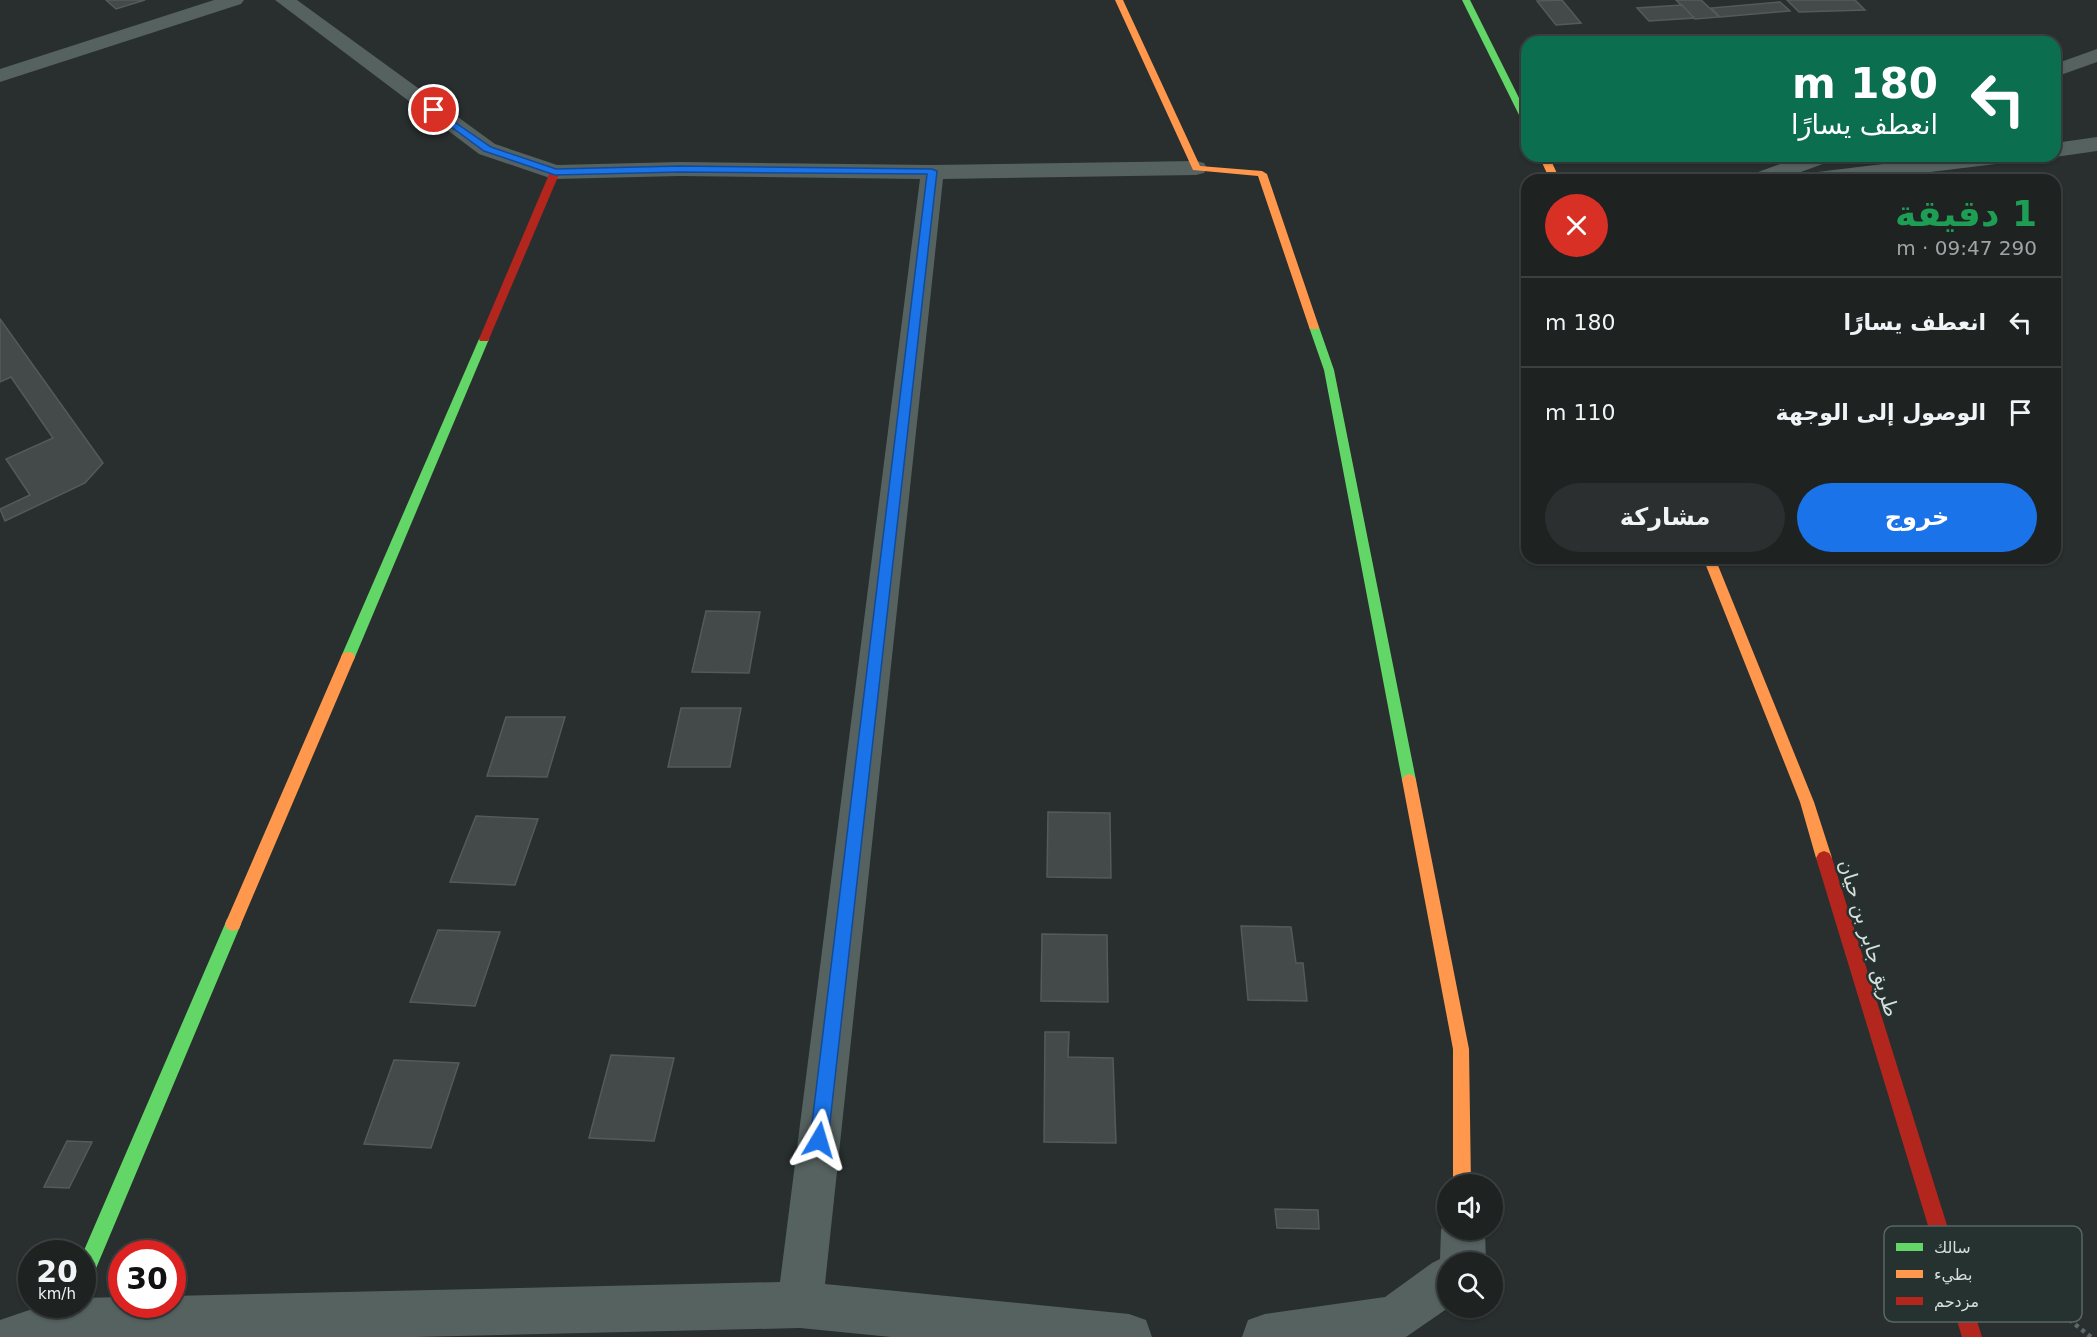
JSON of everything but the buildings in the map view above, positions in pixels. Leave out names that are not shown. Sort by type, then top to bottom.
[{"type":"street","points":[[0,76],[234,0]]},
{"type":"street","points":[[285,0],[487,149],[555,172],[680,169],[932,171],[1196,168],[1262,174],[1329,370],[1461,1049],[1462,1174]]},
{"type":"street","points":[[1119,0],[1196,168]]},
{"type":"street","points":[[1466,0],[1521,111]]},
{"type":"street","points":[[2061,69],[2097,55]]},
{"type":"street","points":[[2061,149],[2097,144]]},
{"type":"street","points":[[1774,174],[1807,162]]},
{"type":"street","points":[[1858,174],[1955,162]]},
{"type":"street","points":[[800,1305],[932,171]]},
{"type":"street","points":[[96,1245],[555,172]]},
{"type":"street","name":"طريق جابر بن حيان","points":[[1711,564],[1807,802],[1938,1226]]},
{"type":"street","points":[[1265,1337],[1394,1319],[1437,1287]]},
{"type":"street","points":[[96,1314],[800,1305],[1129,1337]]},
{"type":"street","points":[[16,1337],[58,1318]]},
{"type":"street","name":"طريق جابر بن حيان","points":[[1967,1322],[1972,1337]]},
{"type":"path","points":[[2072,1322],[2091,1337]]},
{"type":"traffic: fast","points":[[1466,0],[1521,111]]},
{"type":"traffic: fast","points":[[1314,327],[1329,370],[1409,780]]},
{"type":"traffic: fast","points":[[348,657],[484,339]]},
{"type":"traffic: fast","points":[[96,1245],[233,924]]},
{"type":"traffic: slow","points":[[1119,0],[1196,168],[1262,174],[1314,327]]},
{"type":"traffic: slow","points":[[1547,162],[1552,174]]},
{"type":"traffic: slow","points":[[1711,564],[1807,802],[1824,858]]},
{"type":"traffic: slow","points":[[233,924],[348,657]]},
{"type":"traffic: slow","points":[[1409,780],[1461,1049],[1462,1174]]},
{"type":"traffic: jam","points":[[484,339],[555,172]]},
{"type":"traffic: jam","points":[[1824,858],[1938,1226]]},
{"type":"traffic: jam","points":[[1967,1322],[1972,1337]]},
{"type":"route","points":[[434,110],[487,149],[555,172],[680,169],[932,171],[819,1140]]}]
